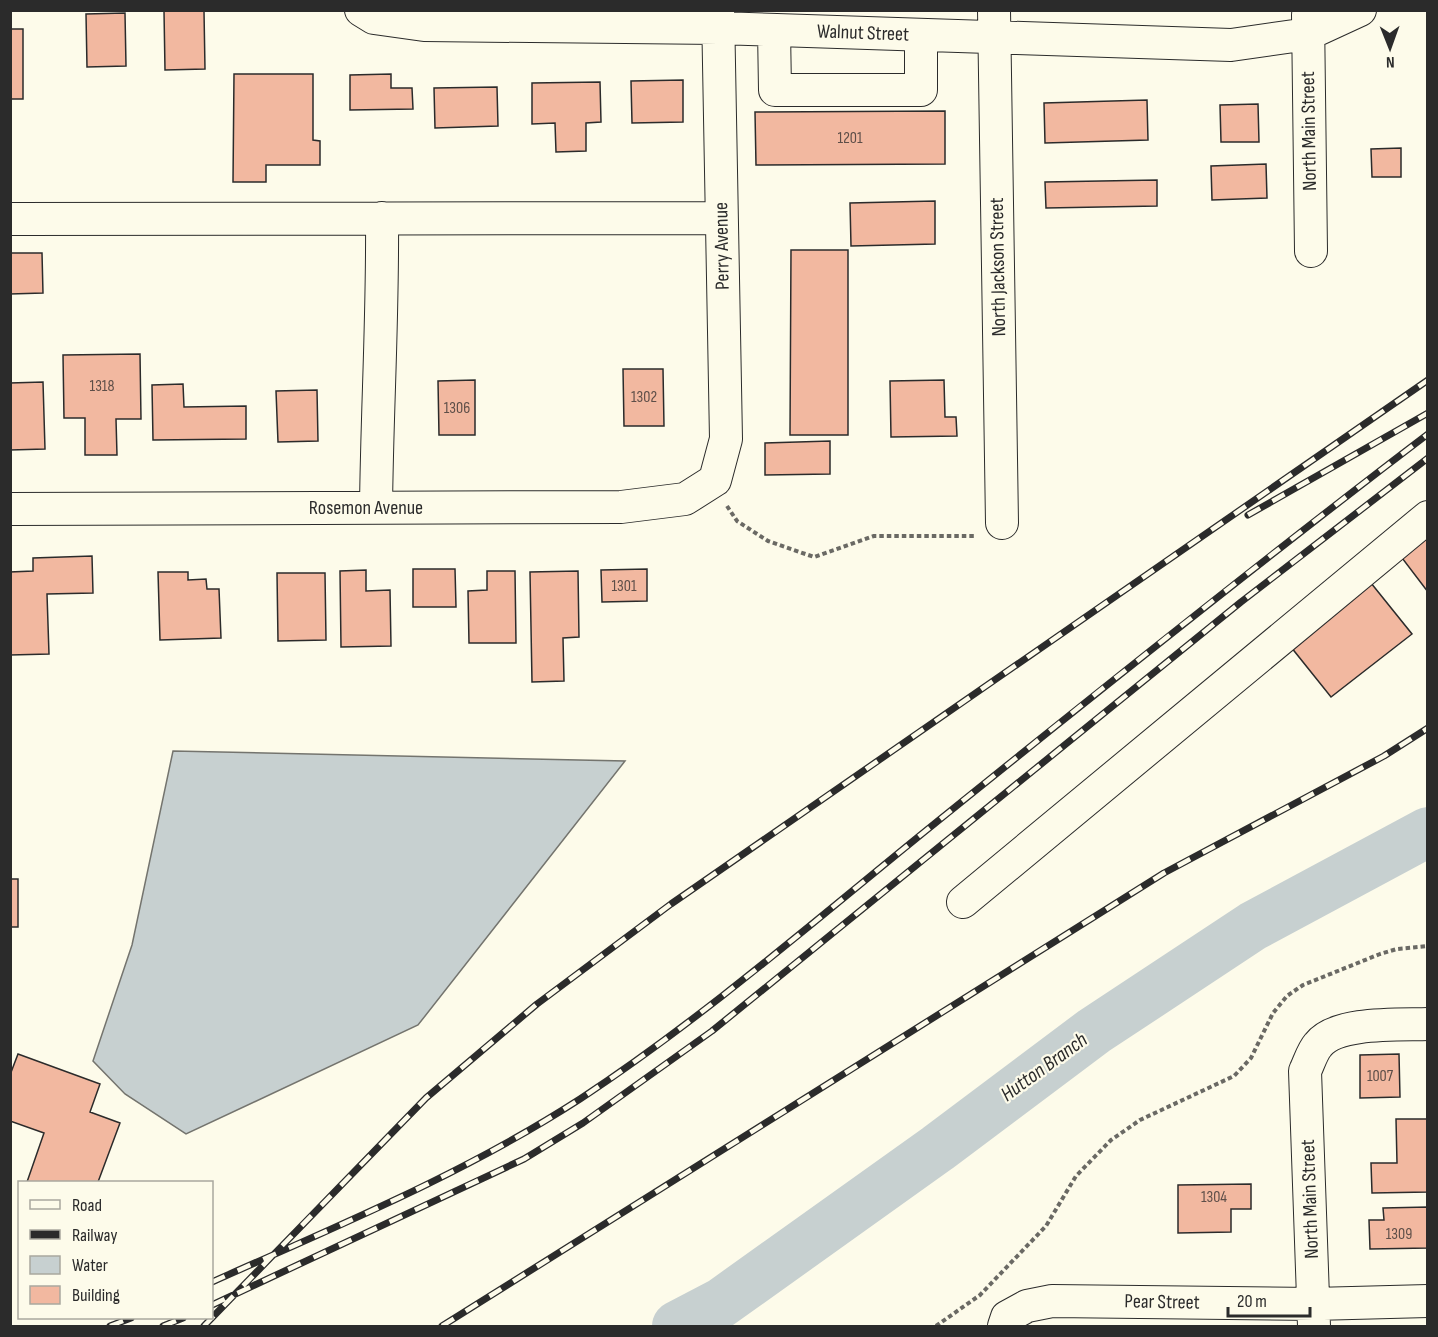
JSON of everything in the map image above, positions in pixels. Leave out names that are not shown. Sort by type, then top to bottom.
[{"type":"street","name":"Walnut Street","points":[[361,10],[374,18],[403,16],[424,25],[718,19],[774,30],[921,36],[994,24],[1231,45],[1308,22],[1360,10]]},
{"type":"street","name":"Perry Avenue","points":[[713,482],[726,439],[718,19]]},
{"type":"street","name":"North Main Street","points":[[1308,22],[1311,251]]},
{"type":"street","name":"North Jackson Street","points":[[994,24],[1002,523]]},
{"type":"street","points":[[774,30],[776,90],[921,90],[921,36]]},
{"type":"street","points":[[376,508],[378,376],[383,297],[382,218]]},
{"type":"street","points":[[10,219],[721,218]]},
{"type":"street","name":"Rosemon Avenue","points":[[10,509],[621,507],[685,499],[713,482]]},
{"type":"street","points":[[963,902],[1428,517]]},
{"type":"street","name":"North Main Street","points":[[1314,1315],[1305,1071],[1318,1044],[1339,1032],[1372,1025],[1428,1024]]},
{"type":"street","name":"Pear Street","points":[[1005,1322],[1027,1306],[1052,1302],[1314,1315],[1428,1301]]},
{"type":"path","points":[[713,482],[737,520],[768,541],[814,557],[874,536],[997,536],[1002,523]]},
{"type":"path","points":[[936,1326],[980,1295],[1038,1235],[1076,1176],[1111,1140],[1140,1120],[1234,1076],[1251,1058],[1273,1013],[1287,996],[1303,985],[1380,954],[1397,948],[1428,946]]},
{"type":"water","points":[[173,751],[625,761],[418,1025],[186,1134],[125,1094],[93,1061],[132,945]]},
{"type":"building","points":[[164,11],[204,11],[205,69],[165,70]]},
{"type":"building","points":[[125,13],[126,66],[87,67],[86,14]]},
{"type":"building","points":[[10,29],[23,29],[23,99],[10,99]]},
{"type":"building","points":[[234,74],[313,74],[313,140],[320,141],[320,165],[266,165],[266,182],[233,182]]},
{"type":"building","points":[[391,74],[391,88],[412,88],[413,109],[350,110],[350,75]]},
{"type":"building","points":[[683,80],[683,122],[632,123],[631,81]]},
{"type":"building","points":[[600,82],[601,122],[586,123],[586,151],[556,152],[555,123],[532,124],[532,83]]},
{"type":"building","points":[[497,87],[498,126],[435,128],[434,88]]},
{"type":"building","points":[[1147,100],[1148,140],[1045,143],[1044,103]]},
{"type":"building","points":[[1258,104],[1259,142],[1221,142],[1220,105]]},
{"type":"building","points":[[945,111],[945,164],[756,165],[755,112]]},
{"type":"building","points":[[1401,148],[1401,177],[1372,177],[1371,149]]},
{"type":"building","points":[[1266,164],[1267,198],[1212,200],[1211,166]]},
{"type":"building","points":[[1157,180],[1157,206],[1046,208],[1045,182]]},
{"type":"building","points":[[935,201],[935,244],[851,246],[850,203]]},
{"type":"building","points":[[791,250],[848,250],[848,435],[790,435]]},
{"type":"building","points":[[10,253],[42,253],[43,293],[10,294]]},
{"type":"building","points":[[140,354],[141,419],[116,419],[117,455],[85,455],[85,418],[64,418],[63,355]]},
{"type":"building","points":[[623,369],[663,369],[664,426],[624,426]]},
{"type":"building","points":[[475,380],[475,435],[439,435],[438,381]]},
{"type":"building","points":[[944,380],[945,417],[956,417],[957,436],[891,437],[890,381]]},
{"type":"building","points":[[43,382],[45,449],[10,450],[10,383]]},
{"type":"building","points":[[183,384],[184,407],[246,406],[246,439],[153,440],[152,385]]},
{"type":"building","points":[[317,390],[318,441],[278,442],[276,391]]},
{"type":"building","points":[[830,441],[830,474],[765,475],[765,443]]},
{"type":"building","points":[[1428,532],[1428,592],[1399,554]]},
{"type":"building","points":[[92,556],[93,593],[47,594],[49,654],[10,655],[10,572],[33,571],[33,558]]},
{"type":"building","points":[[413,569],[455,569],[456,607],[413,607]]},
{"type":"building","points":[[647,569],[647,601],[602,602],[601,570]]},
{"type":"building","points":[[366,570],[366,591],[390,590],[391,646],[341,647],[340,571]]},
{"type":"building","points":[[487,571],[515,571],[516,643],[469,643],[468,591],[487,590]]},
{"type":"building","points":[[578,571],[579,637],[563,638],[564,681],[532,682],[530,572]]},
{"type":"building","points":[[158,572],[188,572],[188,580],[206,579],[207,589],[219,589],[221,638],[160,640]]},
{"type":"building","points":[[277,573],[325,573],[326,640],[278,641]]},
{"type":"building","points":[[1371,583],[1412,634],[1331,697],[1291,647]]},
{"type":"building","points":[[10,879],[18,879],[18,927],[10,927]]},
{"type":"building","points":[[18,1054],[100,1084],[90,1112],[120,1123],[98,1181],[27,1181],[44,1133],[10,1121],[10,1075]]},
{"type":"building","points":[[1399,1054],[1400,1097],[1360,1098],[1360,1055]]},
{"type":"building","points":[[1396,1119],[1428,1119],[1428,1192],[1372,1193],[1371,1163],[1397,1163]]},
{"type":"building","points":[[1251,1184],[1251,1209],[1231,1209],[1231,1232],[1178,1233],[1178,1185]]},
{"type":"building","points":[[1428,1207],[1428,1248],[1370,1249],[1369,1220],[1384,1220],[1383,1208]]},
{"type":"waterway","name":"Hutton Branch","points":[[677,1326],[721,1303],[938,1148],[1094,1031],[1253,926],[1428,832]]},
{"type":"railway","points":[[213,1317],[426,1098],[537,1004],[671,904],[1428,380]]},
{"type":"railway","points":[[1248,515],[1428,413]]},
{"type":"railway","points":[[213,1282],[446,1175],[536,1126],[625,1069],[755,970],[1111,682],[1428,434]]},
{"type":"railway","points":[[213,1305],[524,1159],[583,1123],[712,1031],[1241,602],[1428,458]]},
{"type":"railway","points":[[442,1326],[1164,873],[1384,756],[1428,728]]},
{"type":"railway","points":[[110,1326],[128,1319]]},
{"type":"railway","points":[[163,1326],[180,1319]]},
{"type":"railway","points":[[204,1326],[211,1319]]}]
